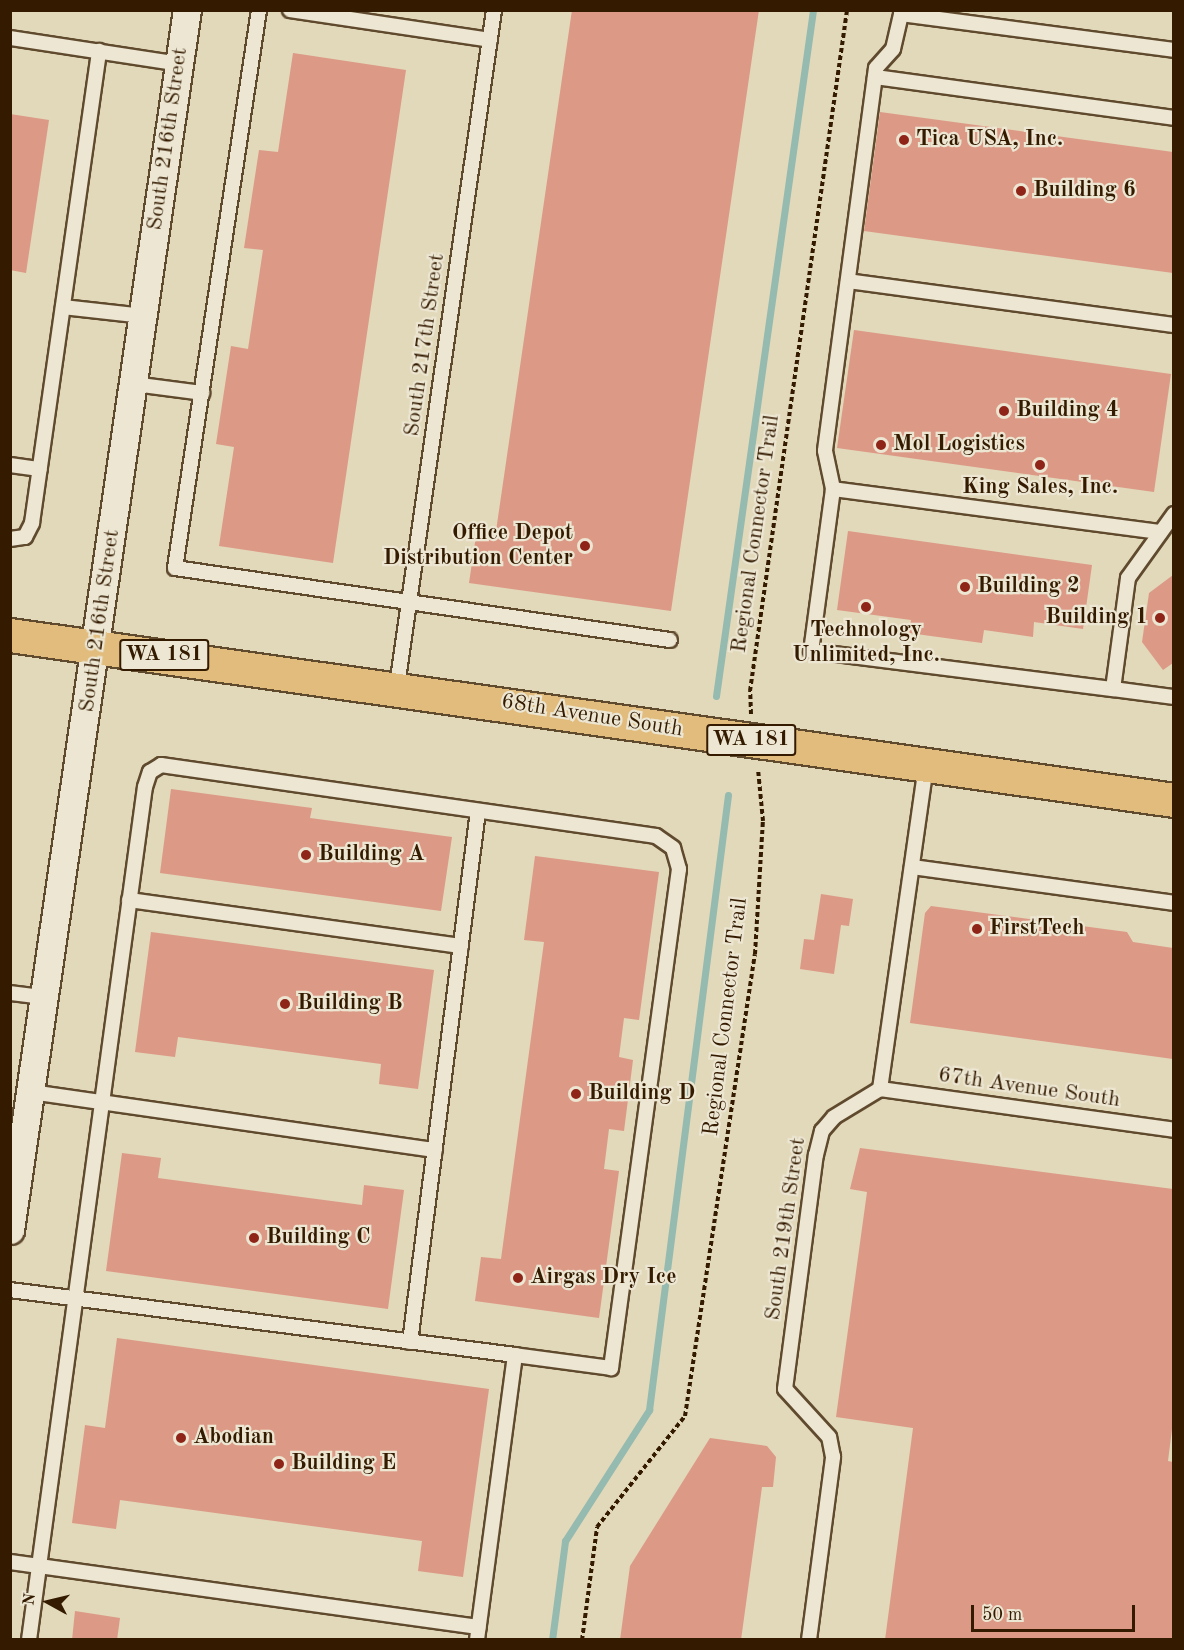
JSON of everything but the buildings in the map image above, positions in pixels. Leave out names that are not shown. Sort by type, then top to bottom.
[{"type":"main road","name":"68th Avenue South","points":[[10,635],[397,686],[927,766],[1173,800]]},
{"type":"street","name":"South 216th Street","points":[[10,1230],[97,646],[187,10]]},
{"type":"lane","points":[[259,10],[175,568],[410,600],[670,640]]},
{"type":"lane","points":[[290,10],[490,40]]},
{"type":"lane","name":"South 217th Street","points":[[397,686],[494,10]]},
{"type":"lane","points":[[1173,50],[901,12],[893,49],[881,60],[875,77],[825,451],[833,489],[811,651],[1173,697]]},
{"type":"lane","points":[[10,38],[179,64]]},
{"type":"lane","points":[[10,539],[25,537],[32,523],[99,51]]},
{"type":"lane","points":[[875,77],[1173,117]]},
{"type":"lane","points":[[848,281],[1173,325]]},
{"type":"lane","points":[[63,307],[143,316]]},
{"type":"lane","points":[[134,384],[202,393]]},
{"type":"lane","points":[[10,465],[40,469]]},
{"type":"lane","points":[[833,489],[1160,532]]},
{"type":"lane","points":[[1113,689],[1128,578],[1173,514]]},
{"type":"lane","points":[[10,1290],[74,1298],[410,1342],[515,1355],[611,1368],[679,869],[674,848],[656,836],[161,765],[150,772],[145,787],[129,900],[74,1298],[29,1640]]},
{"type":"lane","points":[[880,1089],[927,766]]},
{"type":"lane","points":[[410,1342],[478,811]]},
{"type":"lane","points":[[912,867],[1173,903]]},
{"type":"lane","points":[[129,900],[461,946]]},
{"type":"lane","points":[[10,993],[45,997]]},
{"type":"lane","name":"67th Avenue South","points":[[880,1089],[1173,1130]]},
{"type":"lane","name":"South 219th Street","points":[[809,1640],[833,1457],[829,1437],[785,1389],[822,1131],[834,1116],[880,1089]]},
{"type":"lane","points":[[31,1092],[435,1150]]},
{"type":"lane","points":[[10,1562],[478,1633],[515,1355]]},
{"type":"path","name":"Regional Connector Trail","points":[[582,1640],[597,1527],[685,1416],[755,954],[763,820],[750,692],[847,10]]},
{"type":"waterway","points":[[716,696],[813,10]]},
{"type":"waterway","points":[[552,1640],[565,1541],[649,1410],[728,795]]},
{"type":"place","name":"Tica USA, Inc.","points":[[904,140]]},
{"type":"place","name":"Building 6","points":[[1021,191]]},
{"type":"place","name":"Building 4","points":[[1004,411]]},
{"type":"place","name":"Mol Logistics","points":[[881,445]]},
{"type":"place","name":"King Sales, Inc.","points":[[1040,465]]},
{"type":"place","name":"Office Depot Distribution Center","points":[[585,546]]},
{"type":"place","name":"Building 2","points":[[965,587]]},
{"type":"place","name":"Technology Unlimited, Inc.","points":[[866,607]]},
{"type":"place","name":"Building 1","points":[[1160,618]]},
{"type":"place","name":"Building A","points":[[306,855]]},
{"type":"place","name":"FirstTech","points":[[977,929]]},
{"type":"place","name":"Building B","points":[[285,1004]]},
{"type":"place","name":"Building D","points":[[576,1094]]},
{"type":"place","name":"Building C","points":[[254,1238]]},
{"type":"place","name":"Airgas Dry Ice","points":[[518,1278]]},
{"type":"place","name":"Abodian","points":[[181,1438]]},
{"type":"place","name":"Building E","points":[[279,1464]]}]
